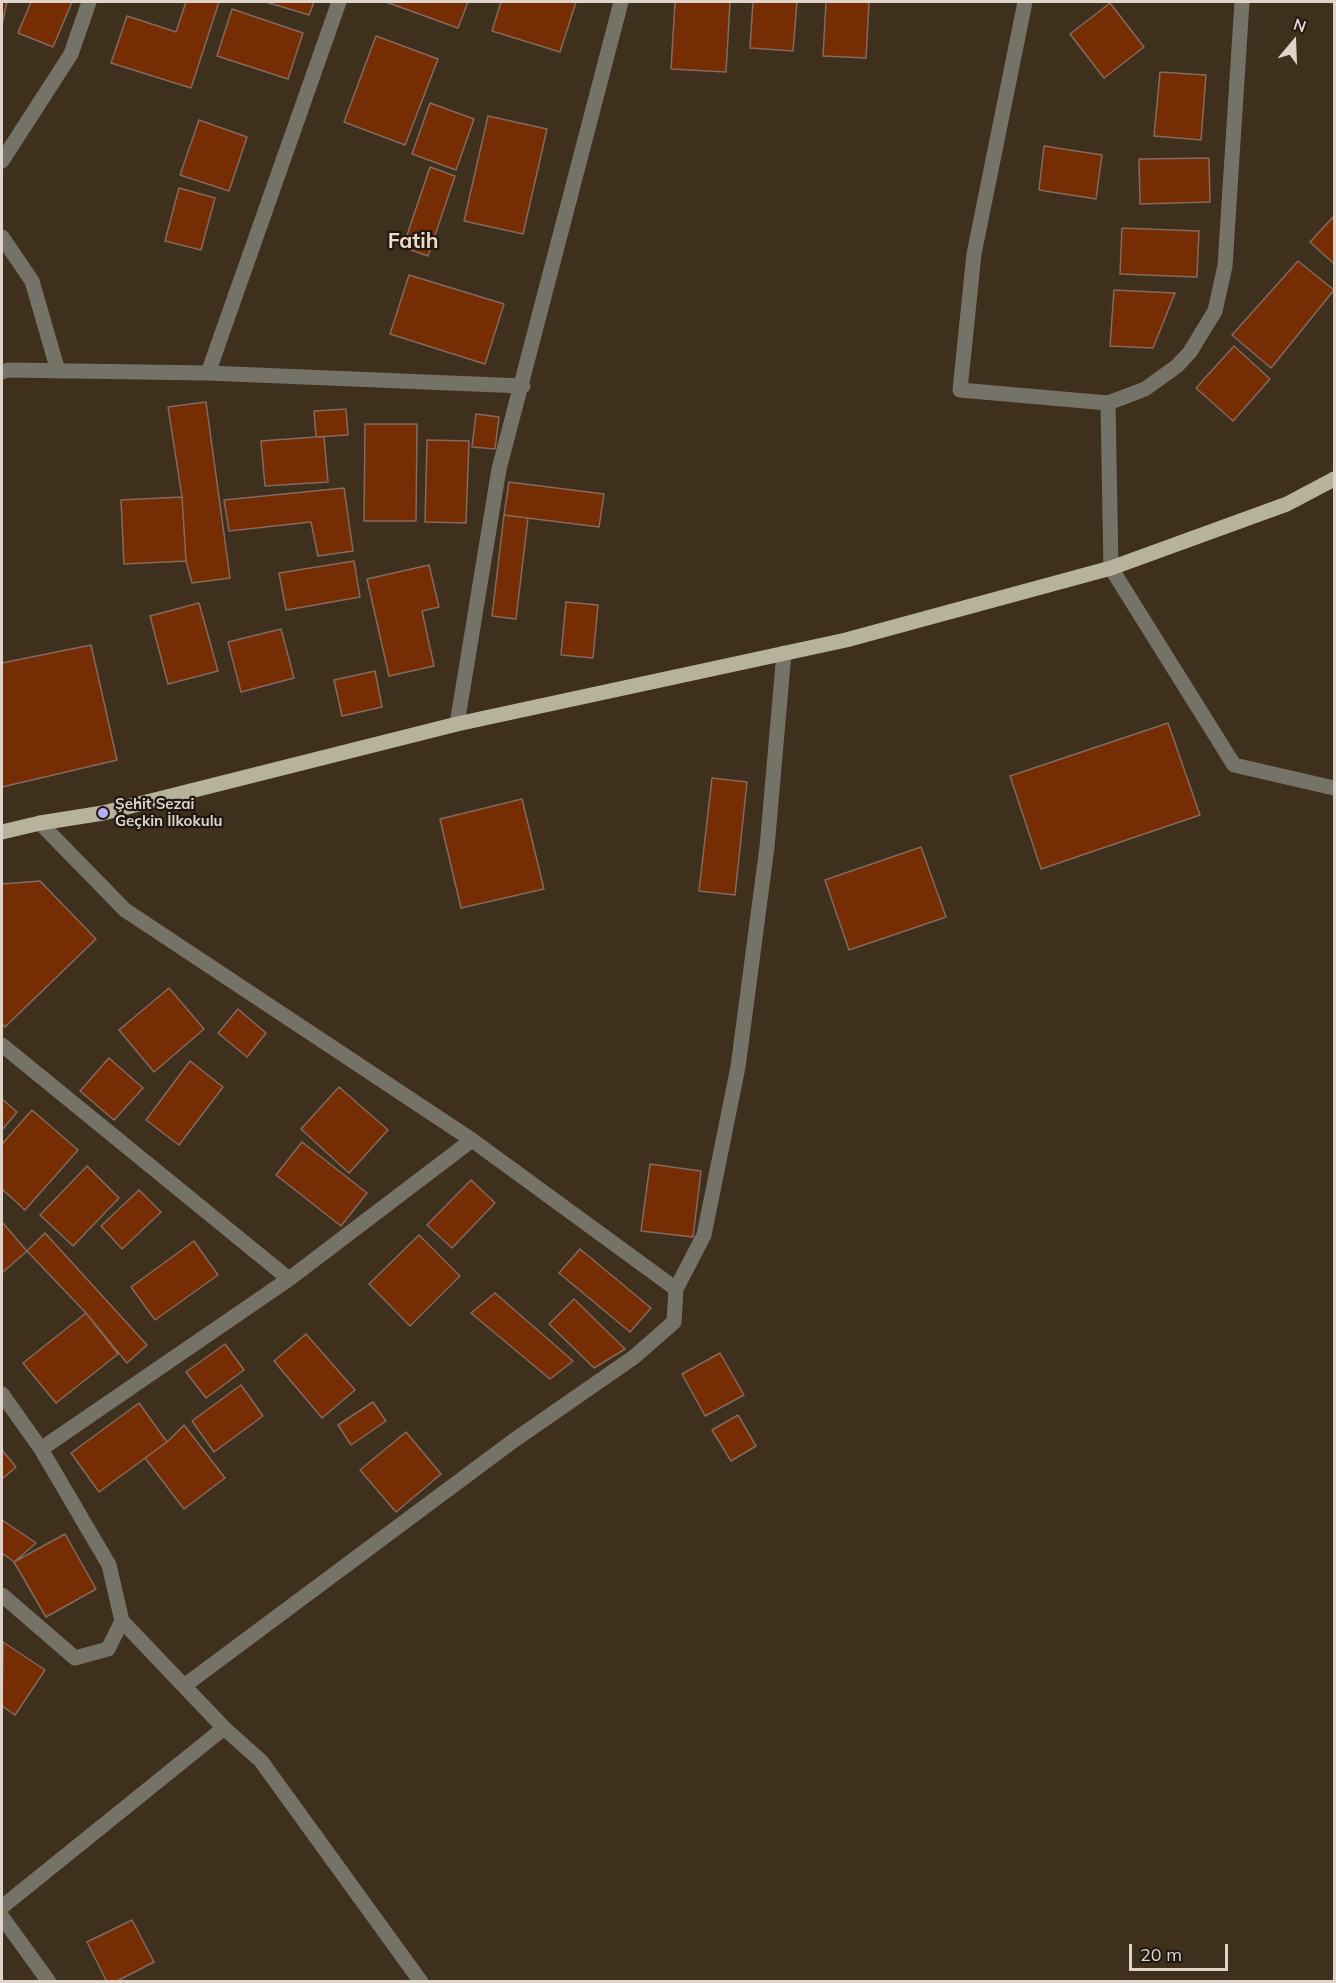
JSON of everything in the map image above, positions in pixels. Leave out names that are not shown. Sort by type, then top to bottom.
[{"type":"main road","points":[[2,832],[40,822],[103,813],[458,724],[846,640],[1111,568],[1287,504],[1335,479]]},
{"type":"street","points":[[2,161],[71,54],[89,2]]},
{"type":"street","points":[[208,373],[339,2]]},
{"type":"street","points":[[458,724],[499,469],[523,386],[621,2]]},
{"type":"street","points":[[1025,2],[974,254],[960,390],[1108,403],[1145,389],[1177,366],[1204,332],[1215,311],[1225,266],[1242,2]]},
{"type":"street","points":[[2,237],[32,281],[58,371]]},
{"type":"street","points":[[2,372],[8,370],[208,373],[523,386]]},
{"type":"street","points":[[1108,403],[1111,568],[1234,765],[1335,788]]},
{"type":"street","points":[[184,1686],[513,1441],[634,1357],[674,1322],[676,1289],[704,1235],[738,1067],[767,847],[784,653]]},
{"type":"street","points":[[40,822],[125,910],[472,1140],[676,1289]]},
{"type":"street","points":[[2,1045],[289,1279]]},
{"type":"street","points":[[41,1449],[289,1279],[472,1140]]},
{"type":"street","points":[[2,1394],[41,1449],[109,1565],[122,1621],[224,1728],[261,1761],[421,1982]]},
{"type":"street","points":[[2,1595],[75,1658],[108,1649],[122,1621]]},
{"type":"street","points":[[2,1907],[224,1728]]},
{"type":"street","points":[[2,1917],[50,1982]]},
{"type":"building","points":[[2,2],[7,2],[2,24]]},
{"type":"building","points":[[31,2],[72,2],[53,47],[18,33]]},
{"type":"building","points":[[186,2],[219,2],[191,88],[111,63],[127,16],[176,32]]},
{"type":"building","points":[[266,2],[314,2],[309,15]]},
{"type":"building","points":[[386,2],[468,2],[458,28]]},
{"type":"building","points":[[501,2],[576,2],[560,52],[492,31]]},
{"type":"building","points":[[675,2],[730,2],[726,72],[671,69]]},
{"type":"building","points":[[753,2],[797,2],[793,51],[750,48]]},
{"type":"building","points":[[826,2],[869,2],[866,58],[823,56]]},
{"type":"building","points":[[1110,3],[1144,47],[1104,78],[1070,34]]},
{"type":"building","points":[[232,9],[303,33],[288,79],[217,56]]},
{"type":"building","points":[[376,36],[438,59],[405,145],[344,122]]},
{"type":"building","points":[[1160,72],[1206,75],[1201,140],[1154,136]]},
{"type":"building","points":[[430,103],[474,119],[456,170],[412,154]]},
{"type":"building","points":[[488,116],[547,129],[523,234],[464,221]]},
{"type":"building","points":[[199,120],[247,137],[229,191],[180,175]]},
{"type":"building","points":[[1044,146],[1102,155],[1096,199],[1039,190]]},
{"type":"building","points":[[1209,158],[1210,202],[1140,204],[1139,159]]},
{"type":"building","points":[[430,167],[455,176],[428,256],[403,247]]},
{"type":"building","points":[[179,188],[215,198],[201,250],[165,241]]},
{"type":"building","points":[[1334,216],[1334,262],[1333,263],[1310,242]]},
{"type":"building","points":[[1122,228],[1199,231],[1197,277],[1120,274]]},
{"type":"building","points":[[1298,261],[1334,290],[1271,368],[1232,335]]},
{"type":"building","points":[[409,275],[504,304],[485,364],[390,334]]},
{"type":"building","points":[[1114,290],[1175,293],[1153,348],[1110,346]]},
{"type":"building","points":[[1234,346],[1270,379],[1233,421],[1196,388]]},
{"type":"building","points":[[206,402],[230,578],[192,583],[186,561],[182,497],[168,407]]},
{"type":"building","points":[[346,409],[348,435],[316,437],[314,411]]},
{"type":"building","points":[[476,414],[499,417],[495,449],[472,447]]},
{"type":"building","points":[[365,424],[417,424],[416,521],[364,521]]},
{"type":"building","points":[[324,437],[328,482],[265,486],[261,441]]},
{"type":"building","points":[[427,440],[469,441],[466,523],[425,522]]},
{"type":"building","points":[[509,482],[604,494],[599,527],[504,515]]},
{"type":"building","points":[[344,488],[353,551],[318,556],[311,522],[229,531],[224,500]]},
{"type":"building","points":[[182,497],[186,561],[124,564],[121,500]]},
{"type":"building","points":[[504,515],[528,518],[516,619],[492,616]]},
{"type":"building","points":[[354,561],[360,597],[286,610],[279,573]]},
{"type":"building","points":[[429,565],[439,607],[422,611],[434,666],[389,676],[367,579]]},
{"type":"building","points":[[566,602],[598,605],[593,658],[561,655]]},
{"type":"building","points":[[199,603],[218,671],[168,684],[150,616]]},
{"type":"building","points":[[281,629],[294,678],[241,692],[228,642]]},
{"type":"building","points":[[91,645],[117,760],[2,787],[2,663]]},
{"type":"building","points":[[375,671],[382,707],[342,716],[334,680]]},
{"type":"building","points":[[1168,723],[1200,815],[1041,869],[1010,776]]},
{"type":"building","points":[[712,778],[747,782],[735,895],[699,891]]},
{"type":"building","points":[[522,799],[544,889],[461,908],[440,819]]},
{"type":"building","points":[[921,847],[946,917],[849,950],[825,880]]},
{"type":"building","points":[[40,881],[96,939],[5,1027],[2,1024],[2,884]]},
{"type":"building","points":[[169,988],[204,1029],[154,1072],[119,1030]]},
{"type":"building","points":[[238,1009],[266,1033],[247,1057],[218,1033]]},
{"type":"building","points":[[109,1058],[143,1088],[114,1120],[80,1091]]},
{"type":"building","points":[[190,1061],[223,1087],[179,1145],[146,1120]]},
{"type":"building","points":[[339,1087],[388,1130],[349,1173],[301,1129]]},
{"type":"building","points":[[2,1099],[17,1112],[2,1130]]},
{"type":"building","points":[[32,1110],[78,1150],[25,1210],[2,1189],[2,1144]]},
{"type":"building","points":[[302,1142],[367,1193],[341,1226],[276,1175]]},
{"type":"building","points":[[650,1164],[701,1171],[693,1237],[641,1231]]},
{"type":"building","points":[[87,1166],[119,1198],[73,1246],[40,1215]]},
{"type":"building","points":[[471,1180],[495,1203],[452,1248],[427,1225]]},
{"type":"building","points":[[139,1190],[161,1212],[122,1249],[101,1226]]},
{"type":"building","points":[[2,1222],[27,1251],[2,1273]]},
{"type":"building","points":[[45,1233],[147,1345],[127,1363],[86,1313],[27,1251]]},
{"type":"building","points":[[419,1235],[460,1276],[410,1326],[369,1284]]},
{"type":"building","points":[[194,1241],[218,1275],[155,1320],[131,1287]]},
{"type":"building","points":[[580,1249],[651,1308],[630,1332],[559,1273]]},
{"type":"building","points":[[495,1293],[573,1361],[550,1379],[471,1313]]},
{"type":"building","points":[[574,1299],[625,1349],[594,1368],[549,1324]]},
{"type":"building","points":[[86,1313],[118,1354],[56,1403],[23,1363]]},
{"type":"building","points":[[306,1334],[355,1390],[322,1418],[274,1361]]},
{"type":"building","points":[[225,1344],[244,1370],[206,1398],[186,1372]]},
{"type":"building","points":[[720,1353],[744,1395],[705,1416],[682,1374]]},
{"type":"building","points":[[241,1385],[263,1416],[214,1452],[192,1421]]},
{"type":"building","points":[[373,1402],[386,1421],[351,1445],[338,1425]]},
{"type":"building","points":[[139,1403],[167,1442],[99,1492],[71,1453]]},
{"type":"building","points":[[738,1415],[756,1446],[731,1461],[712,1430]]},
{"type":"building","points":[[184,1425],[225,1478],[184,1509],[145,1458],[167,1442]]},
{"type":"building","points":[[406,1432],[441,1474],[396,1512],[360,1470]]},
{"type":"building","points":[[2,1450],[16,1467],[2,1479]]},
{"type":"building","points":[[2,1520],[36,1543],[14,1562],[2,1553]]},
{"type":"building","points":[[65,1534],[96,1589],[46,1617],[14,1562]]},
{"type":"building","points":[[3,1642],[45,1670],[15,1715],[2,1706]]},
{"type":"building","points":[[132,1920],[154,1962],[115,1982],[107,1982],[87,1942]]},
{"type":"place","name":"Şehit Sezai Geçkin İlkokulu","points":[[103,813]]},
{"type":"district","name":"Fatih","points":[[413,242]]}]
